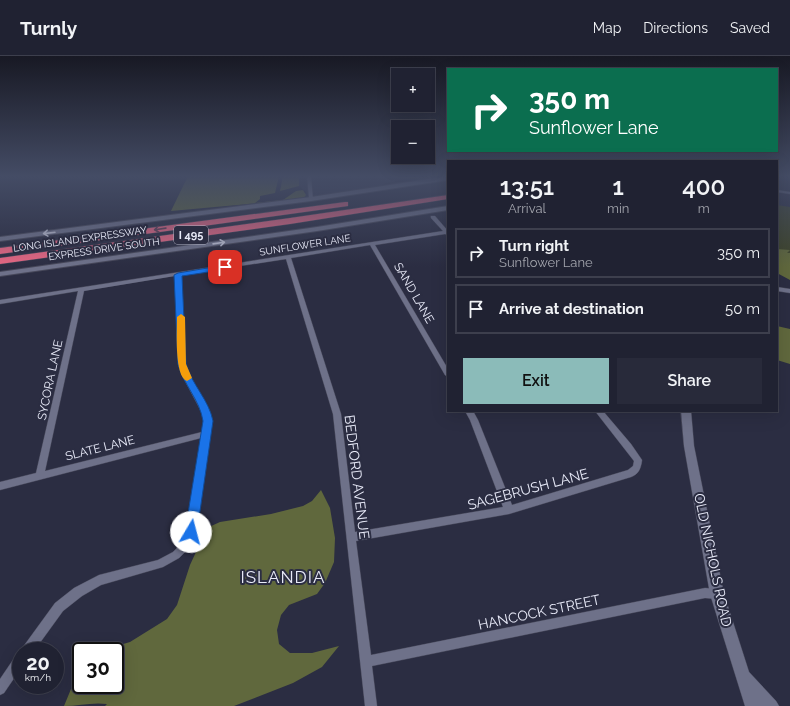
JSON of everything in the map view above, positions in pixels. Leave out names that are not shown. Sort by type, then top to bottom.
[{"type":"highway","name":"LONG ISLAND EXPRESSWAY","points":[[0,250],[325,206]]},
{"type":"highway","name":"LONG ISLAND EXPRESSWAY","points":[[0,261],[387,206]]},
{"type":"highway","points":[[383,207],[396,206]]},
{"type":"main road","points":[[0,239],[254,206]]},
{"type":"main road","name":"EXPRESS DRIVE SOUTH","points":[[0,274],[317,229],[447,208]]},
{"type":"street","points":[[433,217],[447,233]]},
{"type":"street","name":"SUNFLOWER LANE","points":[[0,302],[447,233]]},
{"type":"street","name":"SAND LANE","points":[[372,244],[447,374]]},
{"type":"street","name":"BEDFORD AVENUE","points":[[288,257],[337,414],[371,706]]},
{"type":"street","points":[[33,642],[60,607],[78,592],[99,580],[160,564],[176,555],[184,547],[191,532],[208,421],[206,411],[184,373],[182,364],[178,275]]},
{"type":"street","points":[[778,289],[790,292]]},
{"type":"street","name":"SYCORA LANE","points":[[40,476],[81,290]]},
{"type":"street","points":[[470,412],[509,510]]},
{"type":"street","name":"SAGEBRUSH LANE","points":[[352,537],[484,516],[509,510],[632,473],[637,468],[638,460],[600,412]]},
{"type":"street","name":"OLD NICHOLS ROAD","points":[[686,412],[689,446],[717,594],[753,706]]},
{"type":"street","name":"SLATE LANE","points":[[0,486],[206,434]]},
{"type":"street","name":"HANCOCK STREET","points":[[366,662],[705,592],[717,594]]},
{"type":"street","points":[[0,688],[12,671]]},
{"type":"street","points":[[742,674],[771,706]]},
{"type":"green space","points":[[173,206],[222,206],[171,211]]},
{"type":"green space","points":[[778,206],[790,207],[790,259],[778,256]]},
{"type":"green space","points":[[778,249],[790,250],[787,253],[790,253],[790,280],[778,274]]},
{"type":"green space","points":[[778,326],[790,329],[790,364],[778,360]]},
{"type":"green space","points":[[321,490],[330,508],[335,538],[334,562],[325,583],[317,594],[289,605],[281,615],[277,630],[279,644],[290,653],[312,653],[339,646],[322,667],[293,683],[234,706],[105,706],[107,704],[96,703],[64,706],[72,687],[72,694],[124,694],[124,644],[130,642],[167,619],[177,605],[190,565],[204,531],[220,522],[271,514],[303,506],[312,501]]},
{"type":"slow traffic","points":[[181,317],[182,364],[187,378]]},
{"type":"district","name":"ISLANDIA","points":[[283,577]]},
{"type":"route","points":[[191,532],[208,421],[206,411],[184,373],[182,364],[178,275],[225,267]]}]
